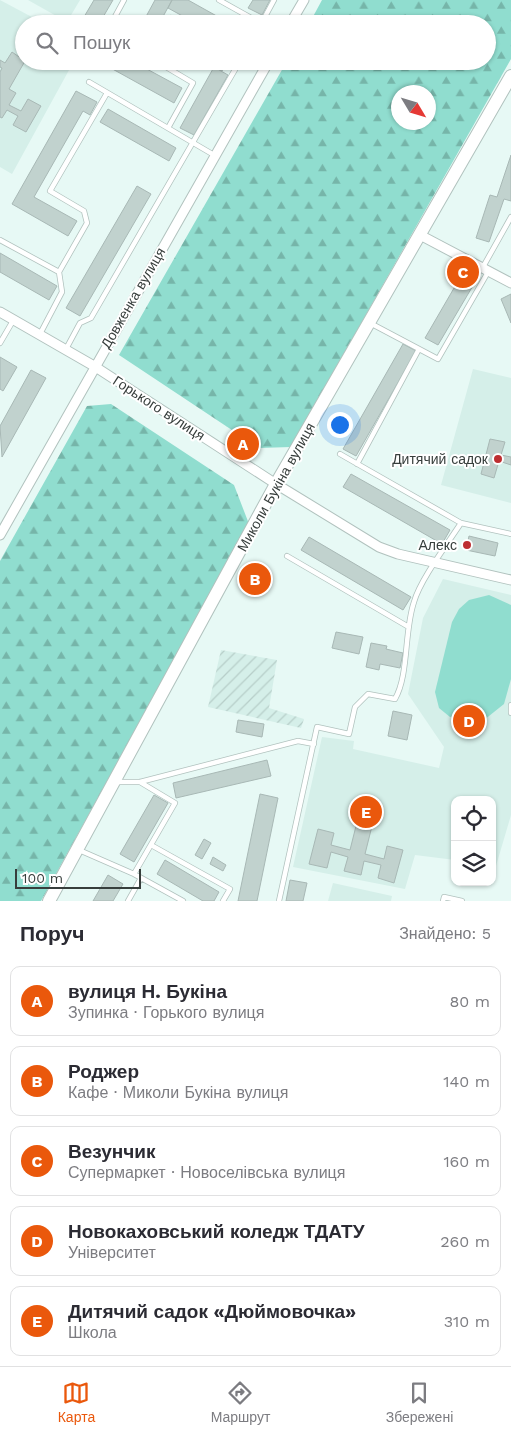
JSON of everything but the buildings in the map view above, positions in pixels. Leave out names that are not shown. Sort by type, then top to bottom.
[{"type":"street","points":[[295,15],[304,0]]},
{"type":"street","name":"Довженка вулиця","points":[[0,533],[263,70]]},
{"type":"street","name":"Миколи Букіна вулиця","points":[[49,901],[276,484],[511,78]]},
{"type":"street","points":[[420,235],[511,283]]},
{"type":"street","name":"Горького вулиця","points":[[0,312],[94,366],[276,484],[379,547],[398,554],[511,580]]},
{"type":"lane","points":[[116,15],[124,0]]},
{"type":"lane","points":[[220,0],[246,15]]},
{"type":"lane","points":[[266,15],[274,0]]},
{"type":"lane","points":[[168,128],[193,83],[171,70]]},
{"type":"lane","points":[[66,350],[80,323],[91,318],[235,70]]},
{"type":"lane","points":[[89,82],[214,155]]},
{"type":"lane","points":[[40,334],[62,292],[59,272],[87,224],[84,211],[50,191],[107,93]]},
{"type":"lane","points":[[370,323],[438,359],[511,218]]},
{"type":"lane","points":[[0,240],[59,272]]},
{"type":"lane","points":[[0,343],[2,336],[14,319]]},
{"type":"lane","points":[[357,464],[419,349]]},
{"type":"lane","points":[[340,454],[461,523],[511,534]]},
{"type":"lane","points":[[279,901],[317,727],[349,734],[355,707],[368,694],[395,699],[401,689],[407,626],[414,599],[461,523]]},
{"type":"lane","points":[[287,556],[407,626]]},
{"type":"lane","points":[[511,705],[509,713],[511,713]]},
{"type":"lane","points":[[114,782],[140,782],[298,741],[314,744]]},
{"type":"lane","points":[[134,874],[175,803],[140,782]]},
{"type":"lane","points":[[151,845],[230,890],[223,901]]},
{"type":"lane","points":[[78,850],[134,874],[183,901]]},
{"type":"lane","points":[[128,901],[141,878]]},
{"type":"lane","points":[[443,901],[444,897],[462,901]]},
{"type":"shaded area","points":[[0,0],[28,15],[15,15],[15,70],[69,70],[12,174],[0,167]]},
{"type":"shaded area","points":[[28,0],[80,0],[71,15],[55,15]]},
{"type":"shaded area","points":[[473,369],[511,378],[511,503],[441,485]]},
{"type":"shaded area","points":[[443,579],[511,595],[511,815],[496,866],[496,796],[451,796],[451,860],[415,855],[405,889],[293,867],[322,737],[354,741],[353,749],[439,768],[444,747],[408,694],[423,618]]},
{"type":"shaded area","points":[[221,650],[277,660],[269,708],[304,719],[301,728],[208,707]]},
{"type":"shaded area","points":[[333,883],[392,896],[391,901],[328,901]]},
{"type":"green space","points":[[322,0],[511,0],[511,59],[291,447],[259,448],[119,355],[282,70],[496,70],[496,15],[314,15]]},
{"type":"green space","points":[[111,404],[234,485],[249,524],[41,901],[0,901],[0,561],[87,406]]},
{"type":"green space","points":[[489,595],[511,605],[511,679],[504,704],[484,720],[473,723],[450,717],[439,708],[435,692],[452,622],[459,609],[469,600]]},
{"type":"place","name":"Везунчик","points":[[463,272]]},
{"type":"place","name":"вулиця Н. Букіна","points":[[243,444]]},
{"type":"place","name":"Дитячий садок","points":[[498,459]]},
{"type":"place","name":"Алекс","points":[[467,545]]},
{"type":"place","name":"Роджер","points":[[255,579]]},
{"type":"place","name":"Новокаховський коледж ТДАТУ","points":[[469,721]]},
{"type":"place","name":"Дитячий садок «Дюймовочка»","points":[[366,812]]}]
